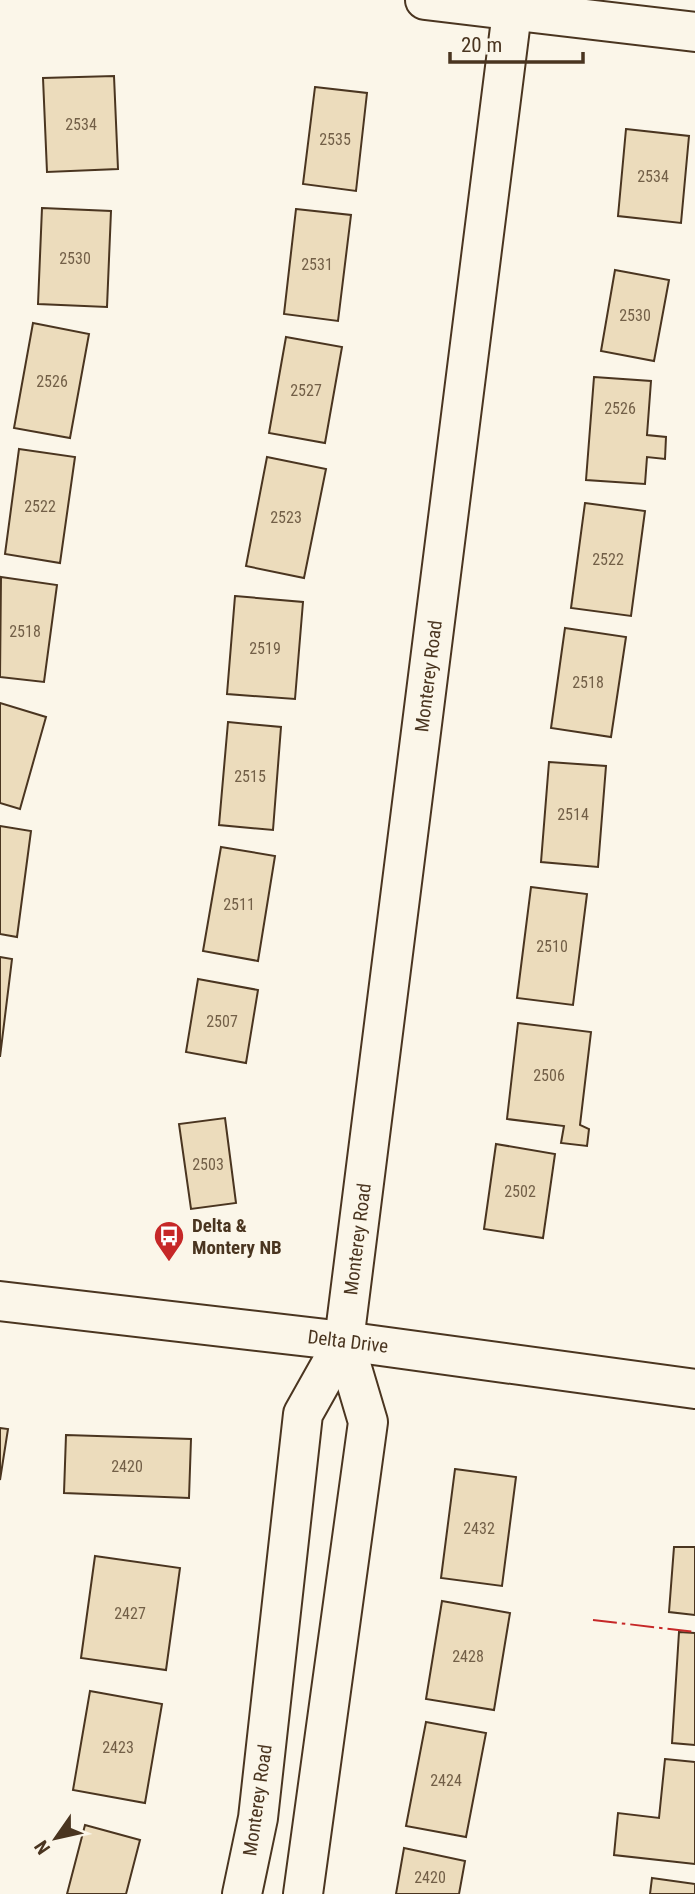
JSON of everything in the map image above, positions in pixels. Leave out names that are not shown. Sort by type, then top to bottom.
[{"type":"street","points":[[425,0],[695,33]]},
{"type":"street","name":"Monterey Road","points":[[242,1894],[258,1818],[303,1414],[344,1340],[512,12]]},
{"type":"street","name":"Delta Drive","points":[[0,1301],[344,1340],[695,1389]]},
{"type":"street","name":"Monterey Road","points":[[303,1894],[368,1422],[344,1340]]},
{"type":"building","points":[[114,76],[118,169],[47,172],[43,78]]},
{"type":"building","points":[[315,87],[367,93],[356,191],[303,184]]},
{"type":"building","points":[[626,129],[689,136],[681,223],[618,216]]},
{"type":"building","points":[[42,208],[111,211],[107,307],[38,304]]},
{"type":"building","points":[[296,209],[351,215],[338,321],[284,314]]},
{"type":"building","points":[[615,270],[669,280],[654,361],[601,351]]},
{"type":"building","points":[[33,323],[89,334],[70,438],[14,428]]},
{"type":"building","points":[[286,337],[342,347],[325,443],[269,433]]},
{"type":"building","points":[[594,377],[651,381],[647,435],[666,437],[665,459],[647,457],[645,484],[586,480]]},
{"type":"building","points":[[19,449],[75,457],[60,563],[5,554]]},
{"type":"building","points":[[267,457],[326,469],[304,578],[246,566]]},
{"type":"building","points":[[585,503],[645,511],[631,616],[571,608]]},
{"type":"building","points":[[1,577],[57,585],[44,682],[0,677]]},
{"type":"building","points":[[235,596],[303,602],[295,699],[227,694]]},
{"type":"building","points":[[565,628],[626,637],[611,737],[551,728]]},
{"type":"building","points":[[0,703],[46,717],[20,809],[0,803]]},
{"type":"building","points":[[228,722],[281,727],[273,830],[219,825]]},
{"type":"building","points":[[549,762],[606,766],[598,867],[541,862]]},
{"type":"building","points":[[0,826],[31,831],[17,937],[0,934]]},
{"type":"building","points":[[221,847],[275,856],[258,961],[203,951]]},
{"type":"building","points":[[531,887],[587,894],[573,1005],[517,998]]},
{"type":"building","points":[[0,957],[12,959],[0,1057]]},
{"type":"building","points":[[198,979],[258,990],[246,1063],[186,1052]]},
{"type":"building","points":[[518,1023],[591,1032],[580,1125],[589,1129],[587,1146],[561,1143],[564,1126],[507,1119]]},
{"type":"building","points":[[225,1118],[236,1203],[191,1209],[179,1124]]},
{"type":"building","points":[[496,1144],[555,1154],[543,1238],[484,1229]]},
{"type":"building","points":[[0,1428],[8,1429],[0,1480]]},
{"type":"building","points":[[66,1435],[191,1439],[189,1498],[64,1493]]},
{"type":"building","points":[[455,1469],[516,1477],[502,1586],[441,1578]]},
{"type":"building","points":[[674,1547],[695,1547],[695,1615],[669,1612]]},
{"type":"building","points":[[95,1556],[180,1568],[166,1670],[81,1658]]},
{"type":"building","points":[[442,1601],[510,1613],[494,1710],[426,1699]]},
{"type":"building","points":[[679,1632],[695,1633],[695,1745],[672,1743]]},
{"type":"building","points":[[90,1691],[162,1704],[145,1803],[73,1790]]},
{"type":"building","points":[[426,1722],[486,1733],[466,1837],[406,1826]]},
{"type":"building","points":[[665,1759],[695,1762],[695,1864],[614,1855],[618,1813],[659,1818]]},
{"type":"building","points":[[85,1825],[140,1840],[126,1894],[67,1894]]},
{"type":"building","points":[[404,1848],[465,1861],[459,1894],[396,1894]]},
{"type":"building","points":[[652,1878],[695,1884],[695,1894],[650,1894]]},
{"type":"power","points":[[593,1620],[695,1632]]},
{"type":"place","name":"Delta & Montery NB","points":[[169,1263]]}]
